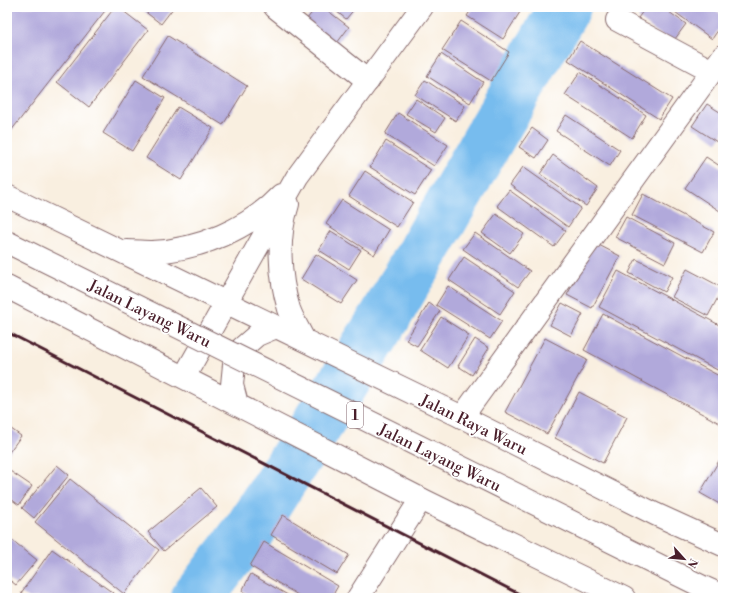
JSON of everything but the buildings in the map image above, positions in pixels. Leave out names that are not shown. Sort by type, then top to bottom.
[{"type":"main road","points":[[275,7],[368,81]]},
{"type":"main road","points":[[118,250],[152,252],[185,248],[217,238],[247,222],[264,210],[274,202],[297,177],[422,7]]},
{"type":"main road","points":[[462,417],[717,64],[617,20]]},
{"type":"main road","points":[[184,377],[297,177]]},
{"type":"main road","points":[[297,177],[286,210],[281,243],[281,277],[290,310],[309,342]]},
{"type":"main road","name":"Jalan Raya Waru","points":[[7,196],[462,417],[655,514],[723,545]]},
{"type":"main road","name":"Jalan Layang Waru","points":[[7,242],[723,596]]},
{"type":"main road","points":[[7,287],[330,451],[421,499],[624,598]]},
{"type":"main road","points":[[236,404],[232,385],[234,365],[242,348],[257,335],[276,327]]},
{"type":"main road","points":[[358,598],[421,499]]},
{"type":"waterway","points":[[197,598],[250,529],[384,319],[565,7]]},
{"type":"railway","points":[[7,332],[527,598]]}]
